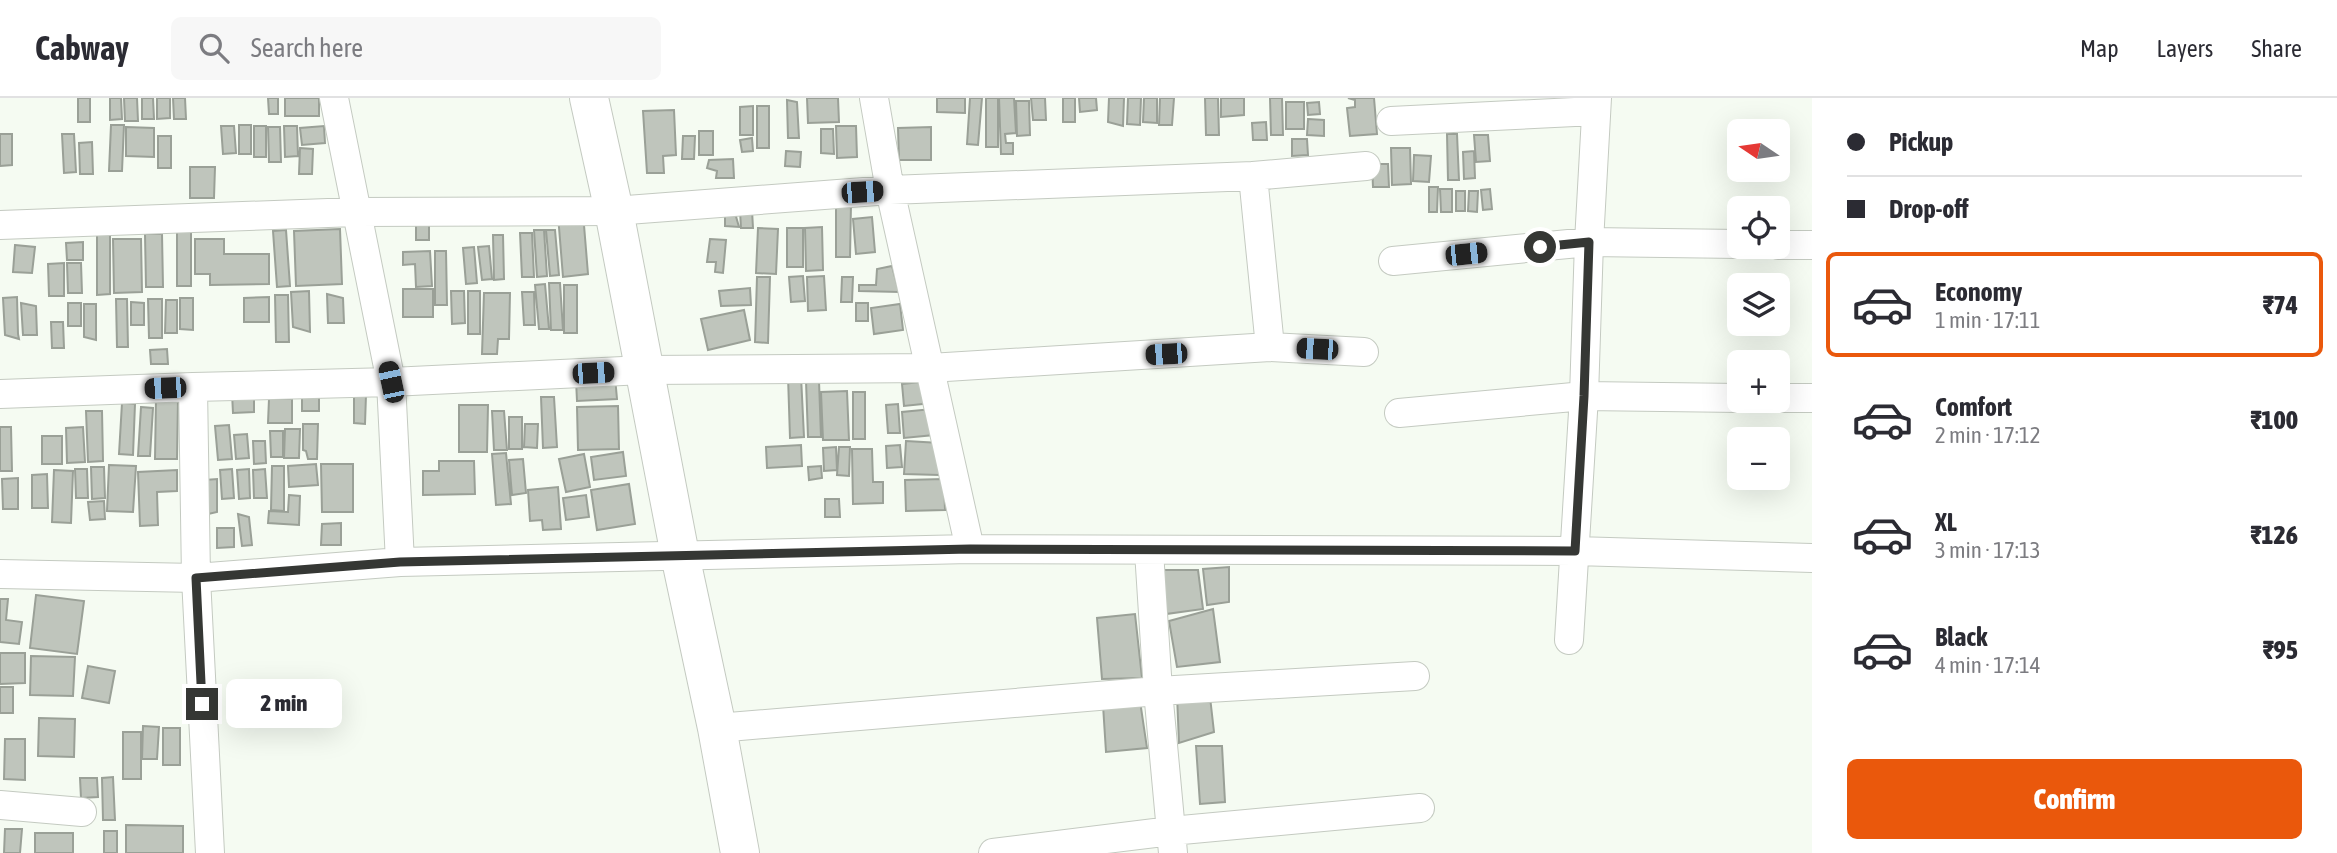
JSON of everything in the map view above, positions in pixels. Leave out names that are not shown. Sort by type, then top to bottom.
[{"type":"street","points":[[334,98],[391,382],[400,562]]},
{"type":"street","points":[[589,98],[614,211],[740,853]]},
{"type":"street","points":[[874,98],[890,190],[970,549]]},
{"type":"street","points":[[1391,121],[1596,105],[1584,396],[1569,640]]},
{"type":"street","points":[[0,225],[355,212],[614,211],[890,190],[1253,176],[1366,166]]},
{"type":"street","points":[[1253,176],[1270,347]]},
{"type":"street","points":[[1393,261],[1589,242],[1727,244]]},
{"type":"street","points":[[1790,244],[1812,245]]},
{"type":"street","points":[[0,394],[391,382],[644,370],[930,368],[1270,347],[1364,352]]},
{"type":"street","points":[[193,387],[196,578],[210,853]]},
{"type":"street","points":[[1399,413],[1584,396],[1727,398]]},
{"type":"street","points":[[1790,398],[1812,398]]},
{"type":"street","points":[[0,574],[196,578],[400,562],[970,549],[1575,551],[1812,558]]},
{"type":"street","points":[[1149,551],[1172,842]]},
{"type":"street","points":[[717,728],[1158,691],[1415,676]]},
{"type":"street","points":[[0,805],[82,812]]},
{"type":"street","points":[[993,853],[1172,842],[1420,808]]},
{"type":"building","points":[[78,98],[90,98],[90,122],[78,122]]},
{"type":"building","points":[[110,98],[121,98],[122,119],[110,120]]},
{"type":"building","points":[[124,98],[137,98],[138,121],[125,121]]},
{"type":"building","points":[[142,98],[153,98],[154,119],[142,119]]},
{"type":"building","points":[[157,98],[170,98],[170,118],[157,119]]},
{"type":"building","points":[[173,98],[185,98],[186,119],[174,119]]},
{"type":"building","points":[[268,98],[278,98],[278,114],[269,114]]},
{"type":"building","points":[[285,98],[319,98],[319,116],[285,116]]},
{"type":"building","points":[[807,98],[838,98],[839,122],[808,123]]},
{"type":"building","points":[[937,98],[965,98],[965,113],[937,112]]},
{"type":"building","points":[[970,98],[982,98],[978,145],[967,144]]},
{"type":"building","points":[[986,98],[998,98],[998,147],[986,147]]},
{"type":"building","points":[[999,98],[1014,98],[1016,133],[1005,134],[1006,143],[1013,143],[1013,154],[1001,154]]},
{"type":"building","points":[[1031,98],[1045,98],[1046,120],[1033,120]]},
{"type":"building","points":[[1063,98],[1075,98],[1075,122],[1063,122]]},
{"type":"building","points":[[1079,98],[1096,98],[1097,110],[1080,112]]},
{"type":"building","points":[[1109,98],[1124,98],[1123,126],[1108,122]]},
{"type":"building","points":[[1128,98],[1141,98],[1140,125],[1127,124]]},
{"type":"building","points":[[1144,98],[1157,98],[1157,123],[1143,122]]},
{"type":"building","points":[[1160,98],[1174,98],[1172,125],[1159,125]]},
{"type":"building","points":[[1205,98],[1218,98],[1219,135],[1206,135]]},
{"type":"building","points":[[1221,98],[1244,98],[1244,115],[1221,117]]},
{"type":"building","points":[[1270,98],[1282,98],[1283,135],[1271,135]]},
{"type":"building","points":[[1348,98],[1374,98],[1377,134],[1350,136],[1347,108],[1355,107],[1355,100]]},
{"type":"building","points":[[787,100],[797,102],[799,138],[788,138]]},
{"type":"building","points":[[1016,101],[1029,101],[1030,135],[1017,136]]},
{"type":"building","points":[[1286,102],[1304,102],[1304,129],[1286,129]]},
{"type":"building","points":[[1319,102],[1320,114],[1308,115],[1307,103]]},
{"type":"building","points":[[753,106],[753,135],[740,135],[740,107]]},
{"type":"building","points":[[757,106],[769,106],[769,148],[757,148]]},
{"type":"building","points":[[674,110],[676,155],[663,156],[664,173],[647,173],[643,111]]},
{"type":"building","points":[[1308,119],[1324,120],[1324,136],[1307,135]]},
{"type":"building","points":[[1266,122],[1267,140],[1253,140],[1252,123]]},
{"type":"building","points":[[111,125],[124,125],[122,171],[109,171]]},
{"type":"building","points":[[239,125],[251,125],[251,154],[239,154]]},
{"type":"building","points":[[221,126],[234,126],[236,153],[223,154]]},
{"type":"building","points":[[254,126],[266,126],[266,157],[254,157]]},
{"type":"building","points":[[284,126],[297,126],[298,156],[285,157]]},
{"type":"building","points":[[324,126],[325,143],[302,145],[300,128]]},
{"type":"building","points":[[836,126],[856,126],[857,157],[837,158]]},
{"type":"building","points":[[126,127],[154,128],[154,157],[126,156]]},
{"type":"building","points":[[268,127],[280,127],[281,162],[269,162]]},
{"type":"building","points":[[931,127],[931,160],[899,160],[898,128]]},
{"type":"building","points":[[821,129],[833,129],[834,154],[821,153]]},
{"type":"building","points":[[699,131],[713,131],[713,155],[699,155]]},
{"type":"building","points":[[0,134],[12,134],[12,165],[0,166]]},
{"type":"building","points":[[62,134],[74,134],[76,172],[64,173]]},
{"type":"building","points":[[1447,134],[1457,134],[1459,180],[1448,180]]},
{"type":"building","points":[[1474,135],[1488,135],[1490,161],[1476,162]]},
{"type":"building","points":[[158,136],[171,136],[171,168],[158,168]]},
{"type":"building","points":[[683,136],[695,136],[694,159],[682,159]]},
{"type":"building","points":[[752,138],[753,151],[742,152],[740,140]]},
{"type":"building","points":[[1292,139],[1307,139],[1308,155],[1292,156]]},
{"type":"building","points":[[92,142],[93,174],[80,174],[79,143]]},
{"type":"building","points":[[300,148],[313,149],[312,174],[299,174]]},
{"type":"building","points":[[1391,148],[1410,148],[1411,184],[1392,185]]},
{"type":"building","points":[[786,151],[801,152],[800,167],[785,166]]},
{"type":"building","points":[[1474,151],[1475,178],[1464,179],[1463,152]]},
{"type":"building","points":[[1414,155],[1431,156],[1429,182],[1413,181]]},
{"type":"building","points":[[733,159],[734,178],[716,178],[717,171],[707,168],[709,160]]},
{"type":"building","points":[[1372,164],[1388,164],[1389,187],[1373,187]]},
{"type":"building","points":[[190,167],[215,167],[214,198],[190,198]]},
{"type":"building","points":[[1429,187],[1438,187],[1437,212],[1429,212]]},
{"type":"building","points":[[1440,189],[1452,189],[1452,212],[1441,212]]},
{"type":"building","points":[[1490,189],[1492,209],[1483,210],[1481,190]]},
{"type":"building","points":[[1456,191],[1465,191],[1465,211],[1456,211]]},
{"type":"building","points":[[1469,191],[1478,191],[1477,212],[1468,211]]},
{"type":"building","points":[[836,204],[851,204],[850,257],[836,257]]},
{"type":"building","points":[[752,210],[753,228],[741,228],[740,211]]},
{"type":"building","points":[[583,213],[588,274],[563,277],[558,215]]},
{"type":"building","points":[[725,213],[735,213],[739,227],[725,226]]},
{"type":"building","points":[[872,217],[875,252],[856,254],[853,219]]},
{"type":"building","points":[[416,218],[429,218],[429,240],[416,240]]},
{"type":"building","points":[[177,225],[191,225],[191,286],[177,286]]},
{"type":"building","points":[[822,227],[823,270],[806,271],[805,228]]},
{"type":"building","points":[[758,228],[778,229],[776,274],[756,273]]},
{"type":"building","points":[[787,228],[803,228],[803,267],[787,267]]},
{"type":"building","points":[[340,229],[342,284],[296,286],[294,231]]},
{"type":"building","points":[[286,230],[290,286],[277,287],[273,231]]},
{"type":"building","points":[[534,230],[544,230],[547,276],[537,277]]},
{"type":"building","points":[[546,230],[555,230],[559,275],[550,276]]},
{"type":"building","points":[[520,233],[532,233],[534,277],[522,277]]},
{"type":"building","points":[[97,234],[110,234],[110,294],[97,295]]},
{"type":"building","points":[[145,234],[162,234],[163,287],[146,287]]},
{"type":"building","points":[[493,235],[503,235],[504,279],[494,280]]},
{"type":"building","points":[[113,239],[141,239],[142,292],[114,293]]},
{"type":"building","points":[[195,239],[224,239],[224,254],[269,254],[269,284],[210,285],[210,274],[195,274]]},
{"type":"building","points":[[710,239],[726,240],[723,273],[715,272],[716,262],[707,262]]},
{"type":"building","points":[[83,242],[83,260],[67,260],[66,243]]},
{"type":"building","points":[[15,245],[35,247],[32,273],[13,272]]},
{"type":"building","points":[[489,246],[492,279],[482,280],[478,247]]},
{"type":"building","points":[[474,247],[477,283],[466,284],[463,248]]},
{"type":"building","points":[[430,251],[432,286],[416,287],[415,264],[403,265],[403,252]]},
{"type":"building","points":[[435,251],[446,251],[447,305],[435,305]]},
{"type":"building","points":[[64,263],[64,296],[49,296],[48,264]]},
{"type":"building","points":[[67,263],[81,263],[82,293],[68,293]]},
{"type":"building","points":[[892,266],[899,292],[859,291],[859,285],[876,285],[877,269]]},
{"type":"building","points":[[803,276],[805,301],[791,302],[789,277]]},
{"type":"building","points":[[824,276],[826,310],[808,311],[807,277]]},
{"type":"building","points":[[757,277],[770,277],[768,343],[755,342]]},
{"type":"building","points":[[842,277],[853,277],[852,302],[841,302]]},
{"type":"building","points":[[549,283],[560,283],[563,330],[551,330]]},
{"type":"building","points":[[545,284],[549,329],[539,329],[535,285]]},
{"type":"building","points":[[564,285],[577,285],[577,333],[564,333]]},
{"type":"building","points":[[750,288],[751,305],[721,306],[719,291]]},
{"type":"building","points":[[403,289],[433,289],[433,317],[403,317]]},
{"type":"building","points":[[309,291],[310,332],[293,327],[291,292]]},
{"type":"building","points":[[451,291],[464,291],[465,323],[452,324]]},
{"type":"building","points":[[468,291],[480,291],[480,334],[468,334]]},
{"type":"building","points":[[522,292],[534,292],[535,325],[524,325]]},
{"type":"building","points":[[484,293],[510,293],[509,339],[498,339],[497,354],[482,354]]},
{"type":"building","points":[[327,294],[343,298],[344,323],[328,323]]},
{"type":"building","points":[[275,295],[288,295],[289,342],[276,342]]},
{"type":"building","points":[[17,297],[19,339],[5,335],[3,298]]},
{"type":"building","points":[[269,297],[269,322],[244,322],[244,298]]},
{"type":"building","points":[[180,298],[193,298],[193,330],[180,329]]},
{"type":"building","points":[[116,299],[127,299],[128,347],[117,347]]},
{"type":"building","points":[[148,299],[162,299],[162,338],[149,338]]},
{"type":"building","points":[[166,300],[177,300],[177,333],[165,333]]},
{"type":"building","points":[[131,302],[144,303],[144,325],[131,325]]},
{"type":"building","points":[[21,303],[36,306],[37,335],[23,335]]},
{"type":"building","points":[[68,303],[81,303],[81,326],[68,326]]},
{"type":"building","points":[[856,303],[868,303],[868,321],[856,321]]},
{"type":"building","points":[[84,304],[96,304],[96,340],[84,337]]},
{"type":"building","points":[[900,304],[903,330],[874,334],[871,308]]},
{"type":"building","points":[[744,310],[750,340],[708,350],[701,319]]},
{"type":"building","points":[[51,322],[63,322],[64,348],[52,348]]},
{"type":"building","points":[[167,349],[168,364],[151,364],[150,350]]},
{"type":"building","points":[[788,376],[801,376],[804,437],[790,438]]},
{"type":"building","points":[[615,377],[617,399],[577,401],[576,380]]},
{"type":"building","points":[[806,381],[819,381],[821,437],[808,437]]},
{"type":"building","points":[[930,381],[932,403],[904,406],[902,384]]},
{"type":"building","points":[[319,391],[319,411],[302,411],[302,392]]},
{"type":"building","points":[[847,391],[849,440],[823,440],[821,392]]},
{"type":"building","points":[[853,392],[865,392],[865,439],[853,439]]},
{"type":"building","points":[[232,393],[254,393],[254,412],[233,413]]},
{"type":"building","points":[[354,395],[366,395],[365,424],[354,423]]},
{"type":"building","points":[[541,397],[554,397],[557,447],[543,448]]},
{"type":"building","points":[[156,398],[178,399],[177,459],[155,459]]},
{"type":"building","points":[[269,399],[292,399],[292,423],[268,423]]},
{"type":"building","points":[[122,403],[135,404],[133,455],[119,454]]},
{"type":"building","points":[[898,404],[900,433],[888,433],[886,405]]},
{"type":"building","points":[[459,405],[488,405],[487,452],[459,452]]},
{"type":"building","points":[[618,406],[619,449],[578,450],[577,407]]},
{"type":"building","points":[[141,407],[153,408],[150,456],[138,456]]},
{"type":"building","points":[[932,409],[934,435],[904,438],[902,412]]},
{"type":"building","points":[[86,411],[102,411],[103,461],[88,462]]},
{"type":"building","points":[[492,411],[504,411],[507,450],[494,450]]},
{"type":"building","points":[[509,417],[522,417],[522,449],[509,449]]},
{"type":"building","points":[[303,424],[318,424],[317,459],[308,459],[306,451],[303,450]]},
{"type":"building","points":[[525,424],[538,424],[537,448],[524,447]]},
{"type":"building","points":[[229,425],[232,459],[218,460],[215,426]]},
{"type":"building","points":[[0,427],[11,427],[12,471],[0,471]]},
{"type":"building","points":[[83,427],[85,462],[67,463],[66,428]]},
{"type":"building","points":[[285,429],[300,429],[299,458],[284,458]]},
{"type":"building","points":[[270,431],[283,431],[283,457],[271,457]]},
{"type":"building","points":[[247,434],[249,458],[236,459],[234,435]]},
{"type":"building","points":[[42,436],[62,436],[62,464],[42,464]]},
{"type":"building","points":[[253,441],[265,441],[266,463],[254,464]]},
{"type":"building","points":[[906,441],[940,443],[939,475],[904,474]]},
{"type":"building","points":[[801,445],[802,466],[767,468],[766,447]]},
{"type":"building","points":[[900,445],[902,467],[887,468],[886,446]]},
{"type":"building","points":[[836,447],[837,470],[824,471],[823,448]]},
{"type":"building","points":[[839,447],[850,447],[849,476],[837,475]]},
{"type":"building","points":[[852,449],[872,449],[873,482],[883,482],[883,503],[853,504]]},
{"type":"building","points":[[623,452],[626,476],[594,480],[591,457]]},
{"type":"building","points":[[506,453],[511,504],[496,505],[492,454]]},
{"type":"building","points":[[584,454],[590,487],[566,492],[559,459]]},
{"type":"building","points":[[523,459],[526,493],[512,495],[509,460]]},
{"type":"building","points":[[439,461],[474,461],[475,494],[423,495],[423,471],[439,471]]},
{"type":"building","points":[[316,464],[318,485],[289,487],[288,466]]},
{"type":"building","points":[[321,464],[353,464],[353,512],[322,512]]},
{"type":"building","points":[[109,465],[136,466],[133,512],[107,511]]},
{"type":"building","points":[[272,466],[284,466],[284,511],[271,510]]},
{"type":"building","points":[[821,466],[822,478],[809,480],[808,467]]},
{"type":"building","points":[[91,467],[104,467],[105,498],[92,499]]},
{"type":"building","points":[[75,469],[87,469],[88,498],[76,498]]},
{"type":"building","points":[[232,469],[234,498],[222,499],[220,470]]},
{"type":"building","points":[[249,469],[250,498],[239,499],[237,470]]},
{"type":"building","points":[[265,469],[267,498],[254,498],[253,470]]},
{"type":"building","points":[[54,470],[73,471],[71,523],[52,522]]},
{"type":"building","points":[[177,470],[177,491],[157,492],[158,525],[140,526],[138,472]]},
{"type":"building","points":[[47,474],[48,508],[32,508],[32,475]]},
{"type":"building","points":[[18,478],[18,509],[3,509],[2,479]]},
{"type":"building","points":[[217,479],[217,512],[204,515],[205,480]]},
{"type":"building","points":[[944,479],[945,510],[906,511],[905,480]]},
{"type":"building","points":[[629,484],[635,524],[597,530],[591,490]]},
{"type":"building","points":[[558,487],[561,529],[543,530],[542,520],[530,521],[528,490]]},
{"type":"building","points":[[289,495],[300,496],[299,525],[268,523],[269,511],[288,512]]},
{"type":"building","points":[[586,495],[589,517],[566,520],[563,498]]},
{"type":"building","points":[[825,499],[839,499],[840,517],[825,517]]},
{"type":"building","points":[[104,501],[105,519],[90,520],[88,502]]},
{"type":"building","points":[[238,514],[249,517],[252,545],[242,546]]},
{"type":"building","points":[[341,523],[341,545],[321,545],[322,524]]},
{"type":"building","points":[[217,528],[234,528],[234,547],[217,548]]},
{"type":"building","points":[[1229,567],[1229,602],[1207,605],[1203,569]]},
{"type":"building","points":[[1161,570],[1198,570],[1203,609],[1166,614]]},
{"type":"building","points":[[36,595],[84,601],[77,654],[30,648]]},
{"type":"building","points":[[0,599],[8,599],[6,620],[22,622],[19,644],[0,642]]},
{"type":"building","points":[[1213,609],[1220,662],[1177,667],[1169,621]]},
{"type":"building","points":[[1135,614],[1142,678],[1102,679],[1097,618]]},
{"type":"building","points":[[0,653],[25,653],[25,683],[0,684]]},
{"type":"building","points":[[31,656],[75,657],[73,696],[30,695]]},
{"type":"building","points":[[88,666],[115,671],[109,703],[82,698]]},
{"type":"building","points":[[0,687],[13,687],[13,713],[0,713]]},
{"type":"building","points":[[1177,695],[1210,697],[1214,732],[1179,743]]},
{"type":"building","points":[[1140,701],[1147,748],[1106,752],[1103,705]]},
{"type":"building","points":[[39,718],[75,719],[74,757],[38,756]]},
{"type":"building","points":[[143,726],[159,727],[157,759],[142,759]]},
{"type":"building","points":[[163,728],[180,728],[180,765],[163,765]]},
{"type":"building","points":[[123,732],[141,732],[141,779],[123,779]]},
{"type":"building","points":[[5,739],[25,739],[25,780],[4,779]]},
{"type":"building","points":[[1196,746],[1222,746],[1225,802],[1200,804]]},
{"type":"building","points":[[113,777],[115,820],[103,820],[102,778]]},
{"type":"building","points":[[80,778],[97,778],[98,797],[81,798]]},
{"type":"building","points":[[126,825],[183,826],[183,853],[126,853]]},
{"type":"building","points":[[5,829],[22,829],[20,853],[4,853]]},
{"type":"building","points":[[104,831],[117,831],[117,853],[104,853]]},
{"type":"building","points":[[35,833],[73,833],[73,853],[35,853]]},
{"type":"route","points":[[202,704],[196,578],[400,562],[706,554],[970,549],[1575,551],[1589,242],[1540,247]]}]
